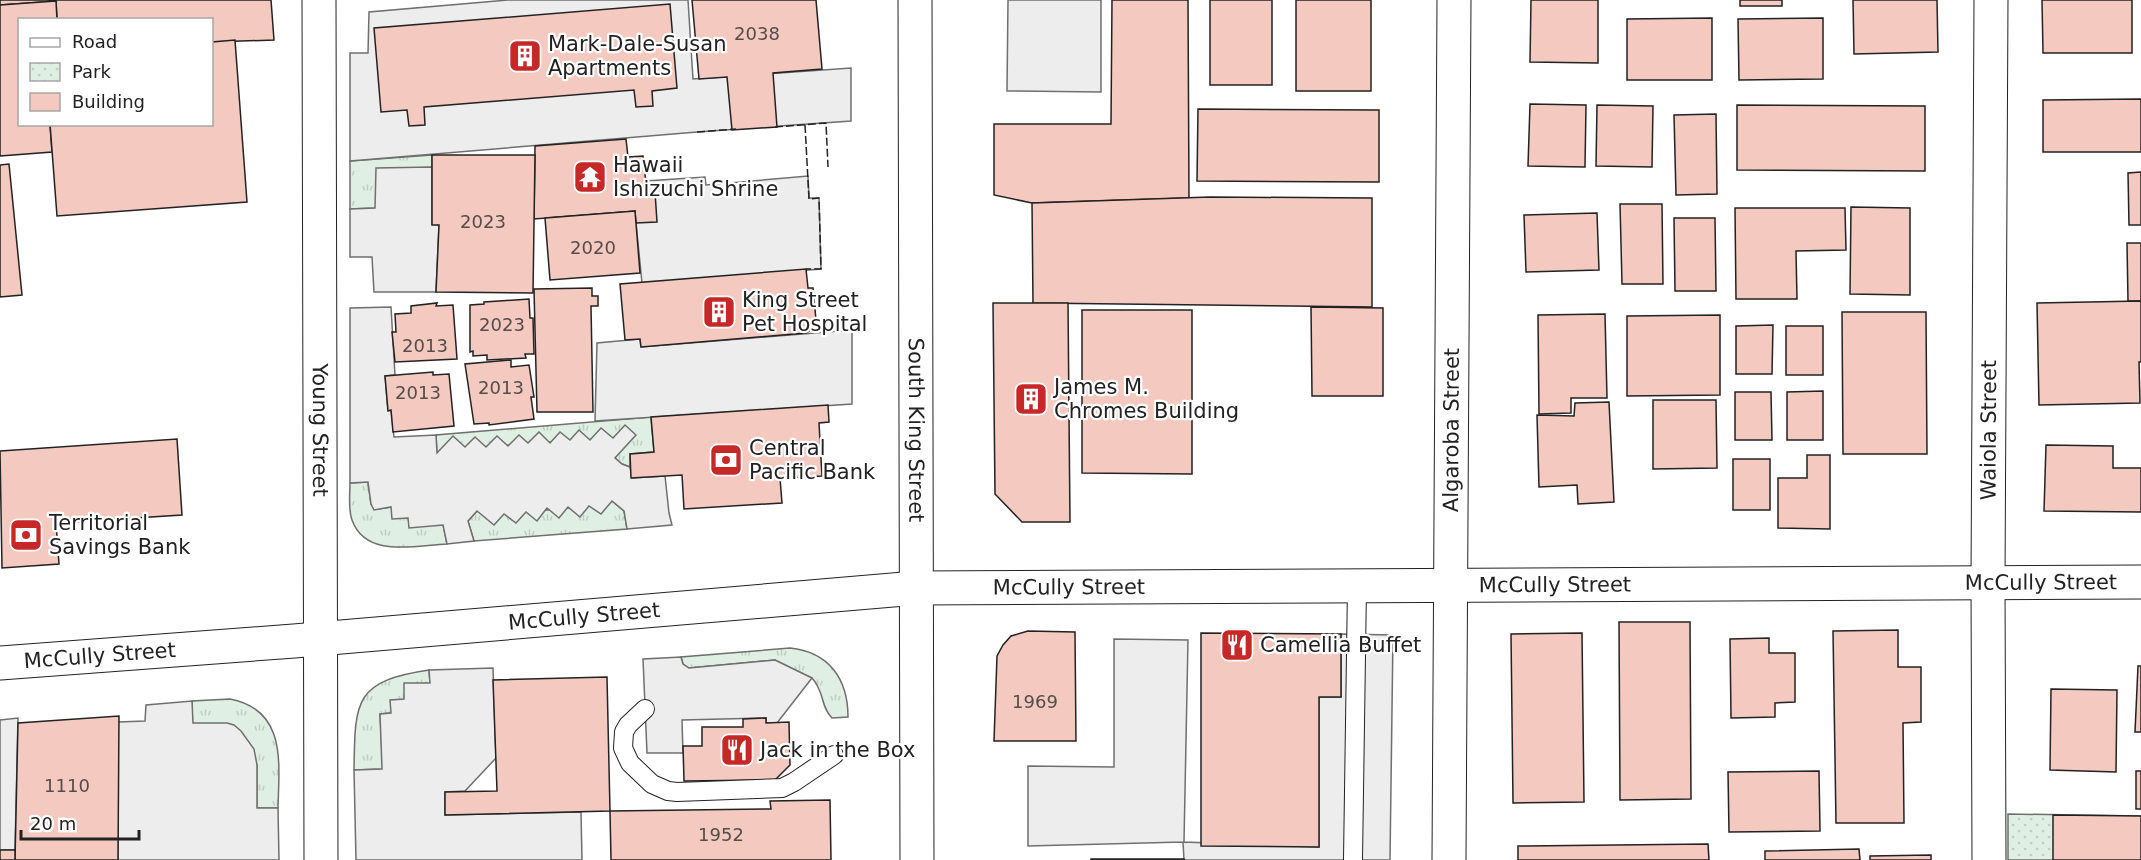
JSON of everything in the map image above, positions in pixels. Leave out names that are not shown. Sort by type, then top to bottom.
[{"type":"main road","name":"Young Street","points":[[319,0],[321,860]]},
{"type":"main road","name":"South King Street","points":[[915,0],[917,860]]},
{"type":"main road","name":"Algaroba Street","points":[[1449,860],[1454,0]]},
{"type":"main road","name":"Waiola Street","points":[[1989,860],[1991,0]]},
{"type":"main road","name":"McCully Street","points":[[0,663],[916,588],[2141,582]]},
{"type":"lane","points":[[1353,860],[1358,586]]},
{"type":"lane","points":[[645,709],[624,732],[623,748],[630,763],[644,779],[668,791],[782,788],[834,755]]},
{"type":"green space","points":[[432,155],[432,167],[375,208],[350,209],[350,161]]},
{"type":"green space","points":[[651,417],[654,452],[630,454],[630,467],[615,458],[612,438],[465,448],[437,454],[436,435]]},
{"type":"green space","points":[[368,482],[371,504],[378,509],[391,507],[408,517],[443,524],[447,544],[393,547],[368,540],[359,532],[352,520],[349,502],[350,483]]},
{"type":"green space","points":[[612,501],[624,511],[627,529],[474,541],[468,521],[477,511],[504,514],[589,506]]},
{"type":"green space","points":[[790,648],[816,655],[834,670],[844,691],[848,717],[832,718],[812,678],[775,660],[689,668],[683,664],[681,657]]},
{"type":"green space","points":[[429,670],[430,683],[404,700],[391,713],[380,714],[383,769],[354,770],[358,711],[364,698],[373,688],[386,681]]},
{"type":"green space","points":[[230,699],[248,705],[262,714],[270,726],[276,741],[278,757],[278,808],[257,808],[257,765],[192,723],[192,701]]},
{"type":"green space","points":[[2008,814],[2141,816],[2141,860],[2008,860]]},
{"type":"shaded area","points":[[508,0],[688,0],[693,79],[851,68],[851,121],[350,161],[350,53],[368,53],[369,12]]},
{"type":"shaded area","points":[[1008,0],[1101,0],[1101,92],[1007,91]]},
{"type":"shaded area","points":[[432,167],[432,224],[439,225],[436,292],[374,292],[372,257],[350,257],[350,209],[375,208],[376,168]]},
{"type":"shaded area","points":[[808,176],[809,198],[819,198],[821,269],[642,283],[636,223],[647,192],[646,181],[705,177],[706,185]]},
{"type":"shaded area","points":[[391,307],[395,375],[385,376],[388,410],[391,410],[394,437],[436,435],[437,453],[453,436],[465,447],[475,437],[486,447],[497,436],[508,446],[519,435],[528,443],[539,432],[550,443],[560,432],[570,440],[579,430],[590,440],[601,428],[613,438],[625,425],[636,435],[615,458],[630,467],[632,478],[665,476],[672,525],[627,529],[624,511],[612,501],[601,514],[589,506],[580,517],[568,507],[559,518],[547,508],[537,521],[526,512],[516,523],[504,514],[494,525],[477,511],[468,521],[474,541],[447,544],[443,525],[409,528],[408,518],[392,519],[391,507],[374,510],[368,482],[350,483],[350,308]]},
{"type":"shaded area","points":[[852,330],[852,404],[595,421],[597,343],[640,339],[641,347]]},
{"type":"shaded area","points":[[1341,634],[1393,635],[1390,860],[1184,860],[1183,842],[1028,846],[1028,766],[1114,767],[1114,639],[1188,640],[1184,842],[1319,847],[1319,697],[1341,697]]},
{"type":"shaded area","points":[[681,657],[683,664],[689,668],[775,660],[812,678],[777,723],[766,723],[766,718],[682,720],[683,753],[647,753],[643,659]]},
{"type":"shaded area","points":[[493,668],[496,758],[465,791],[445,792],[445,815],[581,812],[582,860],[356,860],[354,770],[382,769],[380,714],[391,713],[390,700],[404,699],[404,683],[430,683],[429,670]]},
{"type":"shaded area","points":[[192,701],[193,723],[234,725],[254,749],[257,765],[257,808],[278,808],[279,860],[118,860],[118,722],[145,721],[146,705]]},
{"type":"shaded area","points":[[18,718],[15,850],[0,850],[0,720]]},
{"type":"building","points":[[0,0],[271,0],[274,40],[213,42],[213,18],[57,18],[56,1],[0,5]]},
{"type":"building","points":[[692,0],[816,0],[822,69],[773,73],[777,127],[732,130],[727,77],[699,79]]},
{"type":"building","points":[[1112,0],[1188,0],[1189,198],[1032,203],[994,195],[994,124],[1111,124]]},
{"type":"building","points":[[1210,0],[1272,0],[1272,85],[1210,85]]},
{"type":"building","points":[[1296,0],[1371,0],[1371,91],[1296,91]]},
{"type":"building","points":[[1531,0],[1598,0],[1598,63],[1530,62]]},
{"type":"building","points":[[1740,0],[1782,0],[1782,6],[1740,6]]},
{"type":"building","points":[[1853,0],[1937,0],[1938,52],[1854,54]]},
{"type":"building","points":[[2042,0],[2132,0],[2132,53],[2043,53]]},
{"type":"building","points":[[56,1],[57,18],[18,18],[18,126],[50,126],[52,152],[0,156],[0,5]]},
{"type":"building","name":"Mark-Dale-Susan Apartments","points":[[670,4],[677,88],[652,91],[653,106],[636,107],[634,90],[424,107],[425,125],[409,126],[407,110],[381,112],[374,28]]},
{"type":"building","points":[[1712,18],[1712,80],[1627,80],[1627,19]]},
{"type":"building","points":[[1823,18],[1823,79],[1739,80],[1738,19]]},
{"type":"building","points":[[235,40],[247,202],[57,216],[50,126],[213,126],[213,42]]},
{"type":"building","points":[[2141,99],[2141,152],[2043,152],[2043,100]]},
{"type":"building","points":[[1530,104],[1586,105],[1585,167],[1528,166]]},
{"type":"building","points":[[1597,105],[1653,106],[1652,167],[1596,166]]},
{"type":"building","points":[[1737,105],[1925,106],[1925,171],[1737,170]]},
{"type":"building","points":[[1198,109],[1379,110],[1379,182],[1197,181]]},
{"type":"building","points":[[1716,114],[1717,194],[1676,195],[1674,115]]},
{"type":"building","name":"Hawaii Ishizuchi Shrine","points":[[626,139],[628,157],[643,156],[647,192],[655,192],[657,222],[636,223],[635,211],[534,219],[535,146]]},
{"type":"building","points":[[432,155],[535,155],[533,293],[436,292],[439,225],[432,225]]},
{"type":"building","points":[[9,164],[22,295],[0,297],[0,165]]},
{"type":"building","points":[[2141,172],[2141,225],[2129,225],[2128,173]]},
{"type":"building","points":[[1210,197],[1372,198],[1372,307],[1033,303],[1032,203]]},
{"type":"building","points":[[1620,204],[1662,204],[1663,284],[1622,284]]},
{"type":"building","points":[[1851,207],[1910,208],[1910,295],[1850,294]]},
{"type":"building","points":[[1735,208],[1845,208],[1846,250],[1796,251],[1797,299],[1736,299]]},
{"type":"building","points":[[635,211],[640,273],[550,280],[545,218]]},
{"type":"building","points":[[1597,213],[1599,270],[1526,272],[1524,215]]},
{"type":"building","points":[[1674,218],[1715,218],[1716,291],[1675,291]]},
{"type":"building","points":[[2127,243],[2141,243],[2141,301],[2128,301]]},
{"type":"building","name":"King Street Pet Hospital","points":[[806,269],[808,288],[813,288],[816,320],[814,328],[806,333],[641,347],[640,339],[625,340],[620,284]]},
{"type":"building","points":[[592,288],[592,296],[598,296],[598,306],[591,306],[593,412],[537,412],[534,289]]},
{"type":"building","points":[[529,299],[530,318],[533,318],[534,354],[525,354],[526,358],[487,360],[487,355],[473,356],[473,351],[470,352],[470,305]]},
{"type":"building","points":[[2141,301],[2140,403],[2039,405],[2037,303]]},
{"type":"building","points":[[437,303],[436,306],[453,305],[457,359],[395,362],[392,332],[396,332],[395,314],[411,313],[411,306]]},
{"type":"building","name":"James M. Chromes Building","points":[[993,303],[1068,303],[1070,522],[1022,522],[995,494]]},
{"type":"building","points":[[1311,307],[1383,308],[1383,396],[1312,396]]},
{"type":"building","points":[[1082,310],[1192,310],[1192,474],[1082,473]]},
{"type":"building","points":[[1842,312],[1926,312],[1927,454],[1843,454]]},
{"type":"building","points":[[1605,314],[1607,398],[1571,398],[1571,413],[1539,414],[1538,315]]},
{"type":"building","points":[[1720,315],[1720,395],[1627,396],[1627,316]]},
{"type":"building","points":[[1773,325],[1772,374],[1736,374],[1736,326]]},
{"type":"building","points":[[1786,326],[1823,326],[1823,375],[1786,375]]},
{"type":"building","points":[[511,360],[511,367],[529,365],[534,397],[531,397],[534,419],[489,425],[489,423],[474,424],[465,364]]},
{"type":"building","points":[[433,372],[433,375],[449,374],[454,426],[393,432],[391,410],[388,411],[385,376]]},
{"type":"building","points":[[1823,391],[1823,440],[1787,440],[1787,392]]},
{"type":"building","points":[[1735,392],[1771,392],[1772,440],[1735,440]]},
{"type":"building","points":[[1653,400],[1716,400],[1717,468],[1653,469]]},
{"type":"building","points":[[1609,402],[1614,502],[1578,504],[1577,485],[1539,487],[1537,415],[1574,416],[1575,403]]},
{"type":"building","name":"Central Pacific Bank","points":[[828,405],[829,422],[819,423],[822,476],[780,478],[782,503],[684,509],[682,475],[631,478],[630,454],[654,452],[651,417]]},
{"type":"building","points":[[177,439],[182,515],[56,523],[59,564],[2,568],[0,451]]},
{"type":"building","points":[[2046,445],[2113,446],[2113,468],[2141,468],[2141,512],[2044,511]]},
{"type":"building","points":[[1807,455],[1830,455],[1830,529],[1778,528],[1778,478],[1807,478]]},
{"type":"building","points":[[1733,459],[1770,459],[1770,510],[1733,510]]},
{"type":"building","points":[[1619,622],[1690,622],[1691,799],[1620,800]]},
{"type":"building","points":[[1898,630],[1898,667],[1921,667],[1921,722],[1903,723],[1904,823],[1836,823],[1833,631]]},
{"type":"building","points":[[1028,631],[1075,632],[1076,741],[994,741],[997,656],[1011,636]]},
{"type":"building","points":[[1201,633],[1341,634],[1341,697],[1319,697],[1319,847],[1201,846]]},
{"type":"building","points":[[1582,633],[1584,802],[1513,803],[1511,634]]},
{"type":"building","points":[[1769,638],[1769,653],[1795,653],[1795,702],[1775,703],[1775,717],[1731,718],[1730,639]]},
{"type":"building","points":[[2138,666],[2141,666],[2141,732],[2135,732]]},
{"type":"building","points":[[607,677],[610,811],[445,815],[445,792],[497,791],[493,680]]},
{"type":"building","points":[[2051,689],[2117,690],[2116,772],[2050,770]]},
{"type":"building","points":[[119,716],[118,860],[15,860],[18,723]]},
{"type":"building","name":"Jack in the Box","points":[[766,718],[766,723],[789,722],[790,765],[775,780],[684,781],[683,746],[702,746],[702,727],[743,727],[743,719]]},
{"type":"building","points":[[1819,771],[1820,831],[1729,832],[1728,772]]},
{"type":"building","points":[[2136,771],[2141,771],[2141,809],[2136,809]]},
{"type":"building","points":[[830,800],[831,860],[611,860],[610,811],[771,809],[770,801]]},
{"type":"building","points":[[2053,815],[2141,816],[2141,860],[2053,860]]},
{"type":"building","points":[[1708,844],[1709,860],[1518,860],[1518,846]]},
{"type":"building","points":[[1859,849],[1860,860],[1765,860],[1765,851]]},
{"type":"building","points":[[0,850],[15,850],[15,860],[0,860]]},
{"type":"building","points":[[1931,855],[1931,860],[1870,860],[1870,856]]},
{"type":"building","points":[[1184,859],[1184,860],[1091,860]]},
{"type":"fence","points":[[775,127],[826,123],[828,167]]},
{"type":"fence","points":[[805,125],[809,199],[819,198],[821,269],[806,269]]},
{"type":"fence","points":[[697,132],[736,129]]},
{"type":"place","name":"Mark-Dale-Susan Apartments","points":[[525,56]]},
{"type":"place","name":"Hawaii Ishizuchi Shrine","points":[[590,177]]},
{"type":"place","name":"King Street Pet Hospital","points":[[719,312]]},
{"type":"place","name":"James M. Chromes Building","points":[[1031,399]]},
{"type":"place","name":"Central Pacific Bank","points":[[726,460]]},
{"type":"place","name":"Territorial Savings Bank","points":[[26,535]]},
{"type":"place","name":"Camellia Buffet","points":[[1237,645]]},
{"type":"place","name":"Jack in the Box","points":[[737,750]]}]
